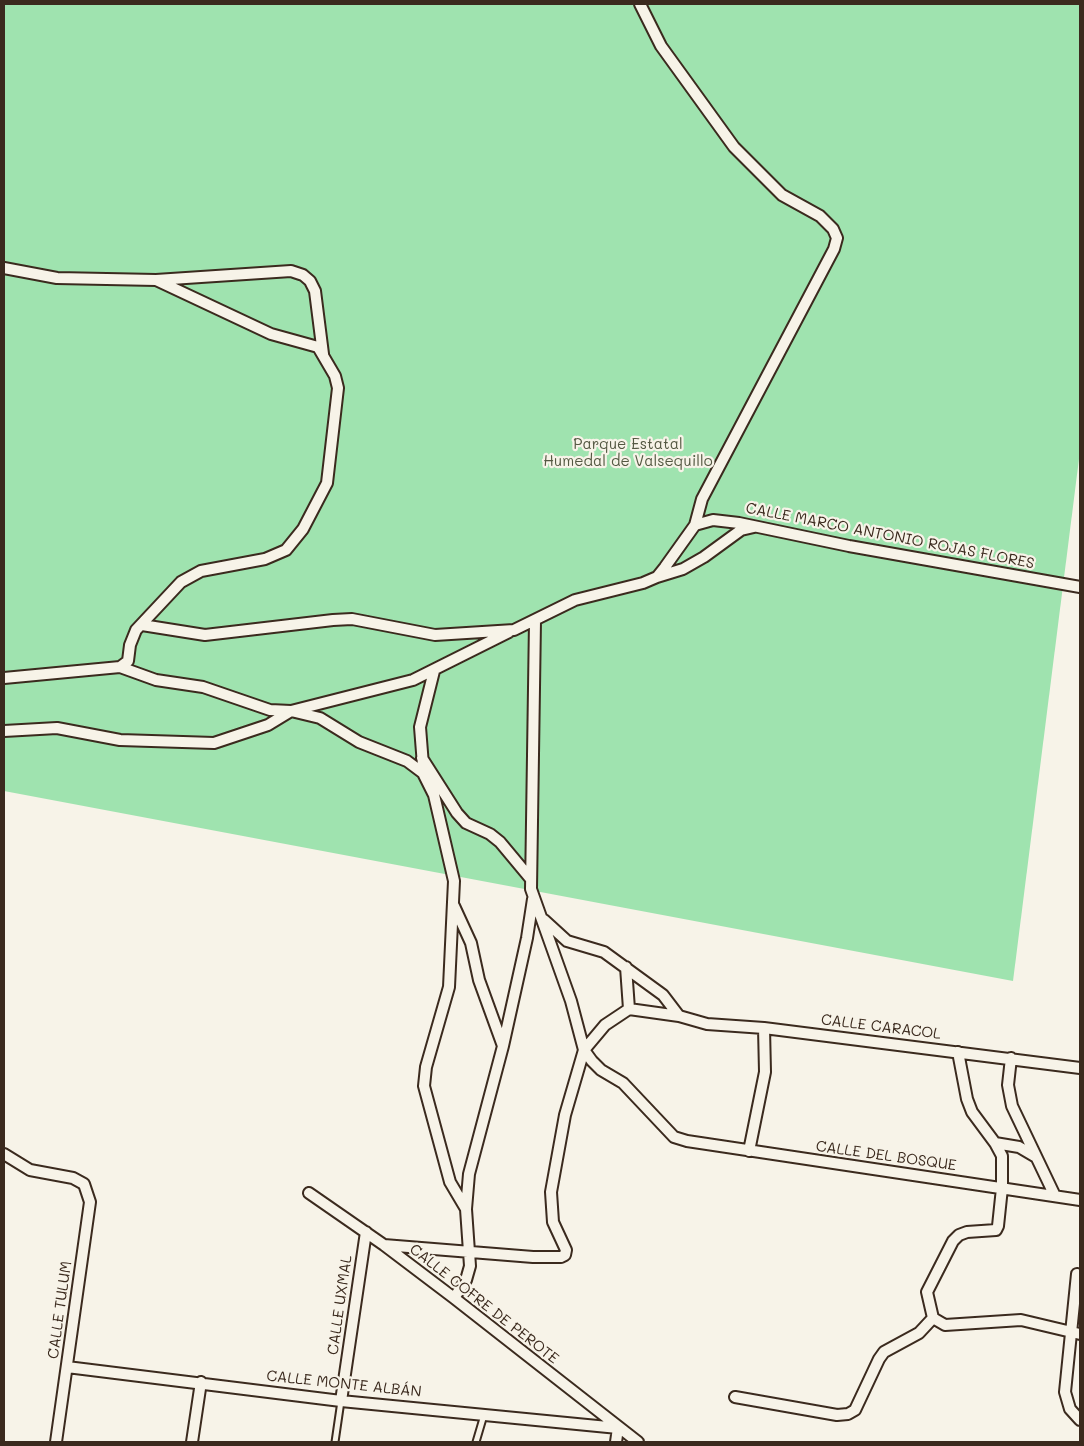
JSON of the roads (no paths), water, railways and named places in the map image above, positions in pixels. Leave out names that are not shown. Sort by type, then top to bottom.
[{"type":"street","points":[[640,4],[661,46],[734,147],[782,195],[820,216],[833,229],[837,238],[834,249],[702,499],[695,525],[656,577]]},
{"type":"street","points":[[4,268],[57,278],[156,280],[291,270],[303,275],[310,281],[315,291],[323,354]]},
{"type":"street","points":[[120,667],[128,660],[132,637],[181,582],[202,571],[265,559],[286,550],[303,529],[321,497],[330,470],[338,388],[335,376],[323,354],[310,343],[271,334],[156,280]]},
{"type":"street","name":"CALLE MARCO ANTONIO ROJAS FLORES","points":[[695,525],[713,520],[1080,588]]},
{"type":"street","points":[[4,731],[57,728],[120,740],[214,743],[268,724],[291,711],[413,680],[583,597],[628,587],[683,569],[704,557],[741,530],[755,527]]},
{"type":"street","points":[[142,625],[205,635],[352,619],[435,635],[514,630]]},
{"type":"street","points":[[534,621],[533,820],[530,878],[534,897],[571,1001],[584,1050]]},
{"type":"street","points":[[4,678],[120,667],[156,680],[204,687],[270,710],[291,711],[320,718],[359,742],[407,761],[423,773]]},
{"type":"street","points":[[434,671],[422,714],[423,773],[434,795],[454,881],[449,987],[426,1067],[424,1086],[450,1182],[466,1209]]},
{"type":"street","points":[[422,758],[457,813],[466,823],[490,834],[500,842],[530,878]]},
{"type":"street","points":[[454,1298],[466,1280],[470,1266],[466,1209],[469,1174],[503,1046],[534,897]]},
{"type":"street","points":[[453,905],[470,943],[479,980],[503,1046]]},
{"type":"street","points":[[543,919],[567,941],[604,952],[626,967],[663,995],[679,1016]]},
{"type":"street","points":[[384,1245],[533,1257],[561,1257],[566,1250],[553,1222],[551,1192],[565,1115],[584,1050],[605,1025],[628,1009],[626,967]]},
{"type":"street","name":"CALLE CARACOL","points":[[628,1009],[679,1016],[707,1024],[764,1028],[1080,1068]]},
{"type":"street","points":[[749,1151],[765,1072],[764,1028]]},
{"type":"street","name":"CALLE DEL BOSQUE","points":[[584,1050],[602,1070],[623,1083],[674,1136],[687,1141],[1080,1200]]},
{"type":"street","points":[[958,1052],[967,1099],[972,1112],[995,1143],[1002,1156],[1002,1188],[996,1230],[967,1232],[959,1235],[953,1241],[927,1292],[933,1318],[945,1325],[1021,1320],[1040,1322],[1076,1333]]},
{"type":"street","points":[[1012,1058],[1009,1095],[1017,1119],[1056,1196]]},
{"type":"street","points":[[995,1143],[1019,1147],[1036,1158]]},
{"type":"street","name":"CALLE TULUM","points":[[4,1154],[30,1170],[73,1178],[84,1184],[90,1202],[56,1442]]},
{"type":"street","name":"CALLE COFRE DE PEROTE","points":[[309,1193],[384,1245],[638,1442]]},
{"type":"street","name":"CALLE UXMAL","points":[[341,1401],[366,1232]]},
{"type":"street","points":[[1077,1274],[1076,1333],[1065,1392],[1070,1409],[1080,1420]]},
{"type":"street","points":[[735,1397],[837,1414],[848,1414],[855,1410],[878,1359],[884,1352],[919,1333],[933,1318]]},
{"type":"street","name":"CALLE MONTE ALBÁN","points":[[67,1367],[201,1382],[341,1401],[618,1428]]},
{"type":"street","points":[[192,1442],[201,1382]]},
{"type":"street","points":[[616,1442],[618,1428]]},
{"type":"lane","name":"CALLE UXMAL","points":[[335,1442],[341,1401]]},
{"type":"lane","points":[[476,1442],[484,1414]]},
{"type":"park label","name":"Parque Estatal Humedal de Valsequillo","points":[[628,452]]}]
